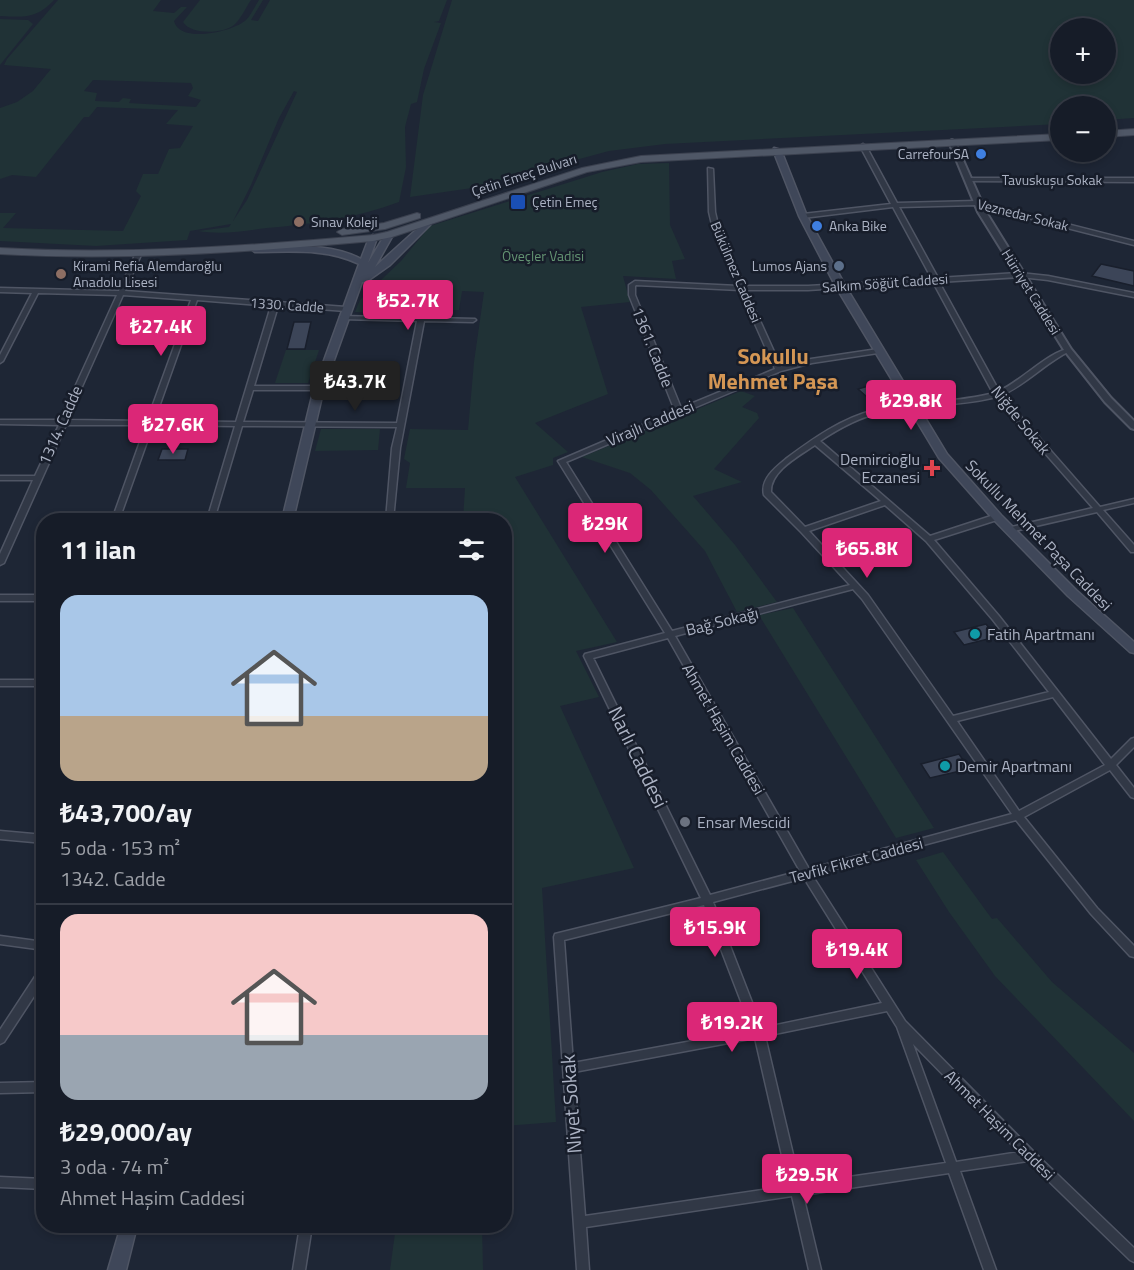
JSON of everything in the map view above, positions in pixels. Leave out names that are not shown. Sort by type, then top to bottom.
[{"type":"main road","points":[[1116,129],[1133,130]]},
{"type":"main road","points":[[1116,133],[1133,130]]},
{"type":"main road","name":"Çetin Emeç Bulvarı","points":[[1,251],[80,256],[138,255],[233,248],[371,233],[427,223],[545,182],[614,164],[671,156],[776,148],[1050,132]]},
{"type":"main road","name":"Çetin Emeç Bulvarı","points":[[387,231],[542,175],[605,159],[659,151],[863,146],[1050,137]]},
{"type":"main road","name":"Sokullu Mehmet Paşa Caddesi","points":[[776,148],[803,216],[841,287],[943,456],[997,517],[1072,593],[1134,649]]},
{"type":"main road","points":[[363,280],[387,264],[427,223]]},
{"type":"main road","points":[[345,313],[387,231]]},
{"type":"main road","points":[[289,513],[319,388],[363,263],[371,233]]},
{"type":"main road","name":"Çetin Emeç Bulvarı","points":[[1,251],[108,250],[371,233]]},
{"type":"main road","points":[[233,248],[336,252],[354,257],[363,263]]},
{"type":"main road","points":[[117,1270],[127,1233]]},
{"type":"street","name":"Hürriyet Caddesi","points":[[952,142],[970,180],[977,203],[1068,351],[1108,400],[1133,424]]},
{"type":"street","name":"Niğde Sokak","points":[[863,146],[997,394],[1134,550]]},
{"type":"street","name":"Bükülmez Caddesi","points":[[710,169],[712,212],[716,229],[779,370]]},
{"type":"street","name":"Tavuskuşu Sokak","points":[[970,180],[1134,180]]},
{"type":"street","name":"Veznedar Sokak","points":[[803,216],[894,205],[977,203],[1134,243]]},
{"type":"street","name":"1314. Cadde","points":[[0,563],[36,478],[138,255]]},
{"type":"street","name":"Salkım Söğüt Caddesi","points":[[635,283],[742,288],[841,287],[1020,274],[1134,295]]},
{"type":"street","name":"1361. Cadde","points":[[635,283],[632,285],[632,295],[679,411]]},
{"type":"street","name":"1330. Cadde","points":[[0,290],[120,293],[275,304],[421,319],[473,320]]},
{"type":"street","points":[[0,361],[36,291]]},
{"type":"street","points":[[118,513],[195,298]]},
{"type":"street","points":[[212,513],[275,304]]},
{"type":"street","points":[[391,513],[396,448],[421,319]]},
{"type":"street","name":"Virajlı Caddesi","points":[[562,461],[779,370],[811,361],[878,351]]},
{"type":"street","points":[[1068,351],[1058,354],[1017,386],[997,394],[874,412],[851,419],[787,461],[772,477],[766,489],[767,493],[856,586],[1018,816],[1094,910],[1134,953]]},
{"type":"street","points":[[249,388],[319,388]]},
{"type":"street","points":[[0,422],[400,425]]},
{"type":"street","points":[[815,441],[929,539],[996,618],[1134,795]]},
{"type":"street","name":"Ahmet Haşim Caddesi","points":[[562,461],[669,634],[806,873],[901,1024],[1030,1156],[1134,1256]]},
{"type":"street","points":[[0,478],[36,478]]},
{"type":"street","points":[[1010,530],[1134,501]]},
{"type":"street","points":[[804,530],[886,502]]},
{"type":"street","points":[[929,539],[997,517]]},
{"type":"street","name":"Bağ Sokağı","points":[[588,656],[856,586]]},
{"type":"street","points":[[0,597],[36,598]]},
{"type":"street","name":"Narlı Caddesi","points":[[588,656],[707,900],[759,1033],[815,1270]]},
{"type":"street","points":[[0,683],[36,683]]},
{"type":"street","points":[[950,720],[1054,694]]},
{"type":"street","name":"Tevfik Fikret Caddesi","points":[[558,937],[707,900],[1018,816],[1110,766],[1134,741]]},
{"type":"street","points":[[0,835],[36,838]]},
{"type":"street","name":"Niyet Sokak","points":[[558,937],[583,1270]]},
{"type":"street","points":[[0,940],[36,945]]},
{"type":"street","points":[[0,1039],[36,984]]},
{"type":"street","points":[[569,1068],[890,1006]]},
{"type":"street","points":[[901,1024],[990,1270]]},
{"type":"street","points":[[0,1088],[36,1087]]},
{"type":"street","points":[[580,1222],[1030,1156]]},
{"type":"street","points":[[0,1182],[36,1184]]},
{"type":"street","points":[[299,1270],[305,1233]]},
{"type":"green space","points":[[0,0],[54,0],[36,14],[16,17],[0,16]]},
{"type":"green space","points":[[58,0],[161,0],[153,11],[174,13],[181,7],[187,7],[174,21],[178,28],[186,32],[207,34],[219,32],[246,20],[259,0],[263,0],[251,20],[258,21],[270,0],[447,0],[439,21],[434,22],[441,23],[424,69],[417,102],[411,104],[405,127],[406,167],[399,202],[351,216],[317,222],[233,232],[198,231],[229,227],[231,224],[190,231],[187,240],[96,246],[0,241],[0,213],[16,213],[3,228],[123,231],[141,196],[136,191],[143,174],[158,174],[169,149],[180,148],[193,126],[166,124],[178,110],[97,107],[89,117],[84,117],[36,177],[12,175],[0,179],[0,108],[17,102],[33,91],[51,69],[4,65]],"holes":[[[93,80],[191,83],[193,88],[188,96],[201,100],[196,107],[129,103],[131,99],[123,98],[119,102],[95,101],[97,93],[84,91]],[[294,91],[297,92],[247,200],[233,221],[279,118]]]},
{"type":"green space","points":[[200,0],[251,0],[234,25],[223,30],[207,32],[193,29],[183,22]]},
{"type":"green space","points":[[452,0],[1134,0],[1134,118],[1116,119],[1116,96],[1050,96],[1050,125],[665,144],[609,151],[472,188],[410,197],[423,95]]},
{"type":"green space","points":[[0,19],[28,20],[33,24],[0,65]]},
{"type":"green space","name":"Öveçler Vadisi","points":[[669,163],[670,225],[685,259],[672,261],[676,279],[623,276],[630,302],[581,307],[608,394],[535,423],[568,452],[553,458],[553,465],[515,477],[617,642],[576,651],[599,697],[560,706],[634,868],[542,888],[556,1122],[512,1125],[512,513],[463,513],[465,488],[406,488],[410,463],[404,459],[410,429],[468,430],[474,362],[484,292],[462,291],[459,310],[449,310],[440,315],[355,312],[360,300],[401,261],[430,226],[602,172],[638,164]]},
{"type":"green space","points":[[286,350],[319,350],[308,383],[275,383]]},
{"type":"green space","points":[[741,391],[755,396],[742,407],[757,413],[759,418],[714,469],[742,482],[693,496],[735,545],[777,602],[737,612],[705,551],[651,490],[630,473],[582,457]]},
{"type":"green space","points":[[321,429],[380,429],[378,450],[315,451]]},
{"type":"green space","points":[[793,608],[934,828],[896,838],[759,615]]},
{"type":"green space","points":[[943,852],[992,919],[997,918],[1052,982],[1134,1053],[1134,1121],[995,976],[949,912],[916,860]]},
{"type":"green space","points":[[395,1233],[482,1233],[483,1270],[390,1270]]},
{"type":"building","points":[[1101,264],[1134,271],[1134,286],[1092,276]]},
{"type":"building","points":[[294,322],[311,322],[305,349],[287,349]]},
{"type":"building","points":[[875,384],[893,399],[875,404],[858,389]]},
{"type":"building","points":[[162,449],[188,449],[185,460],[158,460]]},
{"type":"building","name":"Fatih Apartmanı","points":[[986,624],[996,637],[964,645],[954,632]]},
{"type":"building","name":"Demir Apartmanı","points":[[959,754],[969,769],[930,778],[921,764]]},
{"type":"place","name":"CarrefourSA","points":[[981,154]]},
{"type":"place","name":"Çetin Emeç","points":[[518,202]]},
{"type":"place","name":"Sınav Koleji","points":[[299,222]]},
{"type":"place","name":"Anka Bike","points":[[817,226]]},
{"type":"place","name":"Lumos Ajans","points":[[839,266]]},
{"type":"place","name":"Kirami Refia Alemdaroğlu Anadolu Lisesi","points":[[61,274]]},
{"type":"place","name":"Demircioğlu Eczanesi","points":[[932,468]]},
{"type":"place","name":"Fatih Apartmanı","points":[[975,634]]},
{"type":"place","name":"Demir Apartmanı","points":[[945,766]]},
{"type":"place","name":"Ensar Mescidi","points":[[685,822]]},
{"type":"district","name":"Sokullu Mehmet Paşa","points":[[773,368]]}]
